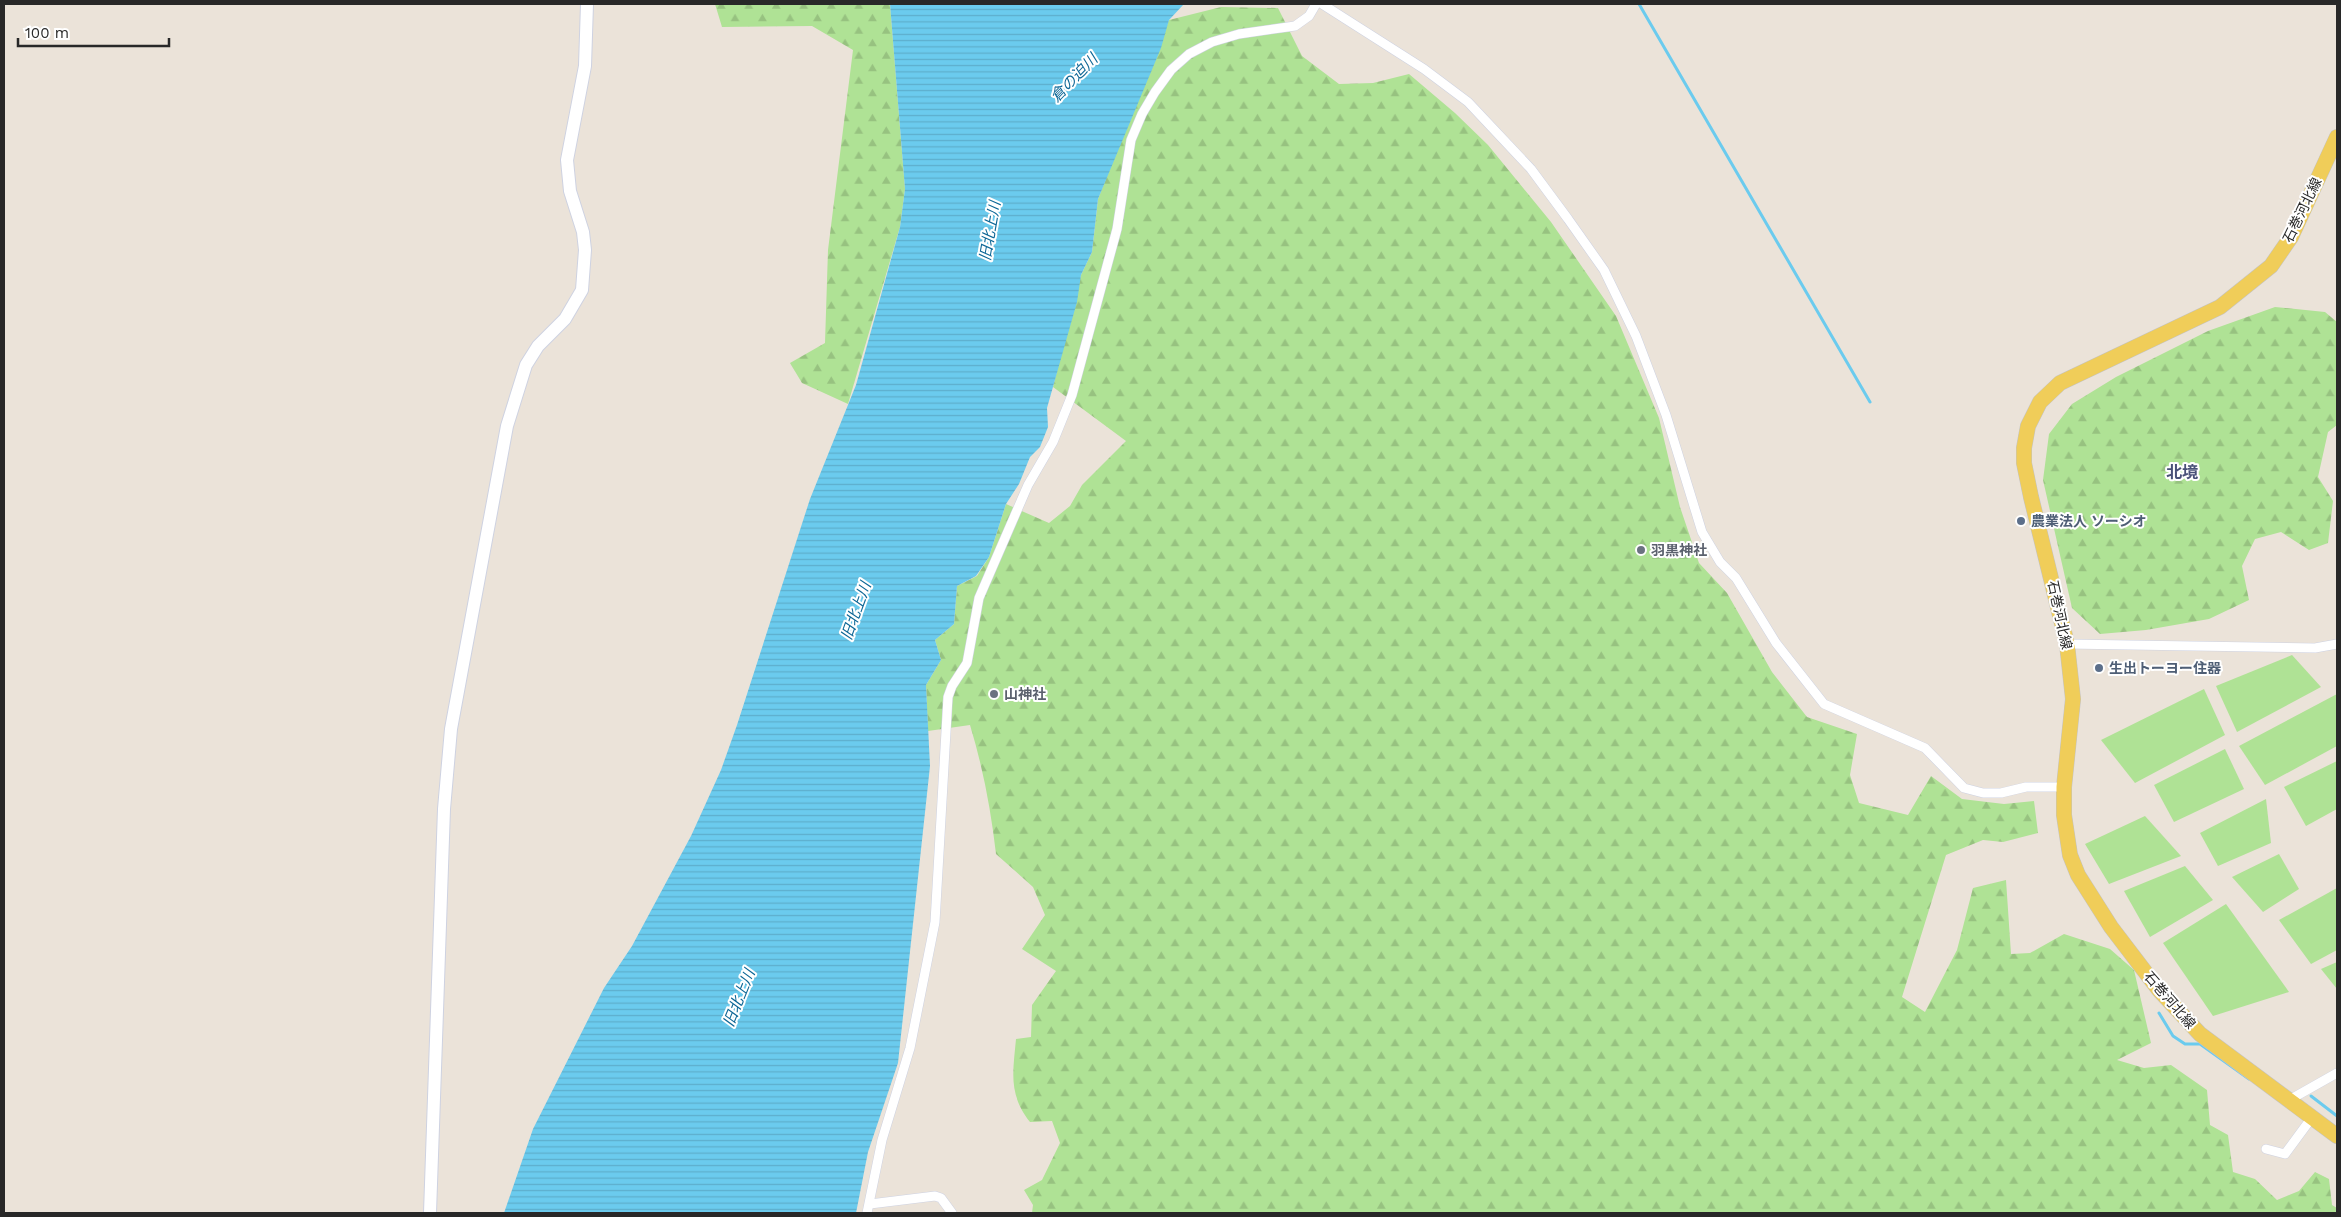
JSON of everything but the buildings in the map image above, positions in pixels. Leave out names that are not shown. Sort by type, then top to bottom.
[{"type":"main road","name":"石巻河北線","points":[[2337,137],[2291,237],[2271,266],[2220,307],[2082,370],[2060,383],[2040,402],[2028,426],[2024,448],[2024,463],[2068,644],[2073,699],[2064,787],[2064,814],[2070,854],[2078,875],[2111,927],[2159,990],[2200,1034],[2291,1099],[2337,1136]]},
{"type":"street","points":[[430,1213],[444,808],[450,729],[507,426],[526,365],[538,346],[565,318],[582,290],[586,250],[583,232],[570,190],[567,160],[585,66],[588,4]]},
{"type":"street","points":[[867,1213],[882,1140],[910,1048],[935,922],[948,697],[952,686],[967,663],[979,598],[1028,485],[1053,442],[1072,395],[1118,229],[1131,140],[1142,114],[1155,92],[1171,70],[1189,54],[1212,42],[1239,34],[1295,26],[1309,16],[1316,4]]},
{"type":"street","points":[[1322,4],[1424,68],[1468,102],[1531,169],[1568,219],[1604,270],[1636,336],[1666,414],[1702,532],[1720,562],[1736,578],[1776,643],[1824,704],[1925,748],[1964,788],[1983,793],[2026,787],[2064,787]]},
{"type":"street","points":[[2068,644],[2315,648],[2337,644]]},
{"type":"street","points":[[2291,1099],[2337,1072]]},
{"type":"street","points":[[2266,1149],[2285,1154],[2313,1116]]},
{"type":"street","points":[[870,1204],[935,1196],[941,1198],[952,1213]]},
{"type":"green space","points":[[715,4],[890,4],[905,189],[900,227],[848,404],[802,383],[790,363],[825,343],[828,250],[853,50],[812,26],[722,27]]},
{"type":"green space","points":[[1221,7],[1278,8],[1302,56],[1339,84],[1373,83],[1409,74],[1455,113],[1488,145],[1551,222],[1616,316],[1659,418],[1680,507],[1699,563],[1727,593],[1772,672],[1807,717],[1857,734],[1850,775],[1859,803],[1908,815],[1931,776],[1962,799],[2004,804],[2034,801],[2038,833],[2003,842],[1983,840],[1946,855],[1902,997],[1925,1012],[1957,950],[1973,888],[2006,880],[2011,954],[2030,953],[2064,934],[2110,949],[2134,970],[2151,1043],[2117,1060],[2144,1068],[2171,1065],[2207,1090],[2210,1125],[2228,1135],[2233,1172],[2255,1179],[2277,1200],[2299,1191],[2315,1172],[2329,1179],[2332,1205],[2337,1208],[2337,1213],[1032,1213],[1033,1205],[1024,1190],[1042,1180],[1060,1143],[1052,1121],[1030,1122],[1023,1112],[1015,1092],[1013,1072],[1016,1039],[1031,1037],[1032,1005],[1056,971],[1022,949],[1045,915],[1033,887],[996,854],[986,789],[970,725],[928,731],[926,685],[941,660],[935,640],[954,624],[957,586],[977,576],[989,557],[1006,504],[1049,523],[1070,506],[1082,485],[1126,441],[1053,387],[1081,275],[1092,252],[1098,199],[1169,20]]},
{"type":"green space","points":[[2275,307],[2325,312],[2337,322],[2337,425],[2328,432],[2318,477],[2333,501],[2328,543],[2309,550],[2281,532],[2255,539],[2242,566],[2249,600],[2209,619],[2146,630],[2100,634],[2072,608],[2043,480],[2049,434],[2072,404],[2116,377],[2208,331]]},
{"type":"green space","points":[[2292,655],[2321,687],[2237,732],[2216,686]]},
{"type":"green space","points":[[2204,689],[2225,735],[2135,783],[2101,740]]},
{"type":"green space","points":[[2337,694],[2337,746],[2265,785],[2239,746]]},
{"type":"green space","points":[[2225,749],[2244,789],[2174,822],[2154,785]]},
{"type":"green space","points":[[2337,761],[2337,809],[2306,826],[2284,787]]},
{"type":"green space","points":[[2266,799],[2271,843],[2218,866],[2200,833]]},
{"type":"green space","points":[[2145,816],[2181,856],[2109,884],[2085,844]]},
{"type":"green space","points":[[2279,854],[2299,889],[2263,912],[2232,877]]},
{"type":"green space","points":[[2185,866],[2213,900],[2150,937],[2124,891]]},
{"type":"green space","points":[[2337,888],[2337,950],[2311,964],[2279,920]]},
{"type":"green space","points":[[2226,904],[2289,992],[2213,1016],[2163,943]]},
{"type":"green space","points":[[2337,962],[2337,989],[2321,969]]},
{"type":"water","points":[[890,4],[1184,4],[1169,20],[1161,48],[1098,199],[1092,252],[1081,275],[1077,302],[1047,408],[1048,427],[1040,447],[1030,457],[1019,484],[1006,504],[989,557],[976,576],[957,586],[954,624],[935,640],[941,660],[926,685],[930,766],[898,1063],[868,1152],[856,1213],[504,1213],[533,1129],[604,988],[632,946],[691,836],[721,770],[810,499],[856,385],[900,227],[905,189]]},
{"type":"waterway","points":[[1639,4],[1870,402]]},
{"type":"waterway","points":[[2159,1013],[2173,1036],[2185,1044],[2200,1044],[2249,1079]]},
{"type":"waterway","points":[[2311,1096],[2337,1116]]},
{"type":"place","name":"農業法人 ソーシオ","points":[[2021,521]]},
{"type":"place","name":"羽黒神社","points":[[1641,550]]},
{"type":"place","name":"生出トーヨー住器","points":[[2099,668]]},
{"type":"place","name":"山神社","points":[[994,694]]},
{"type":"district","name":"北境","points":[[2182,472]]},
{"type":"water label","name":"倉の迫川","points":[[1074,78]]},
{"type":"water label","name":"旧北上川","points":[[990,231]]},
{"type":"water label","name":"旧北上川","points":[[856,611]]},
{"type":"water label","name":"旧北上川","points":[[739,998]]}]
